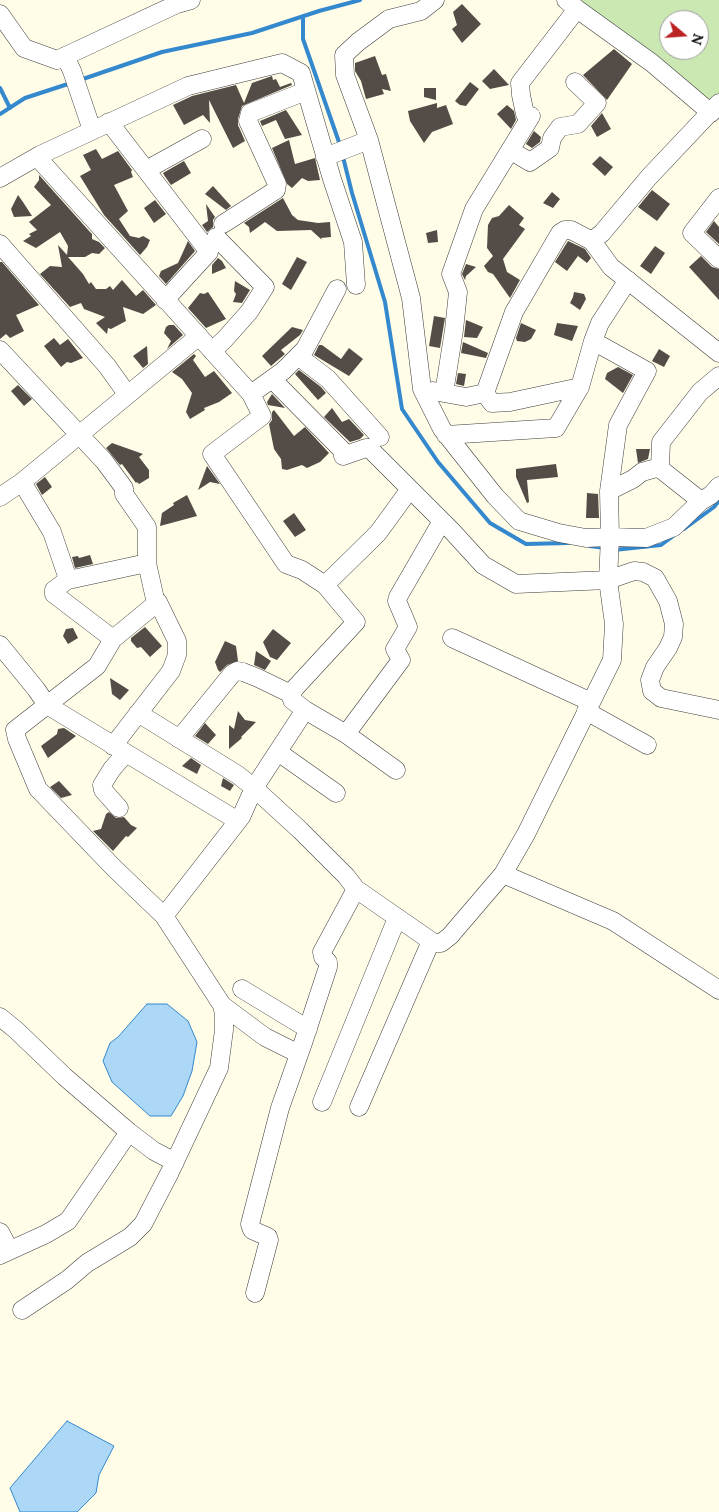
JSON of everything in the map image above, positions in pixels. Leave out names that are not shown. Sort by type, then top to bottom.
[{"type":"street","points":[[0,14],[24,48],[69,63],[177,4],[191,0]]},
{"type":"street","points":[[436,0],[422,11],[390,19],[358,42],[344,55],[345,75],[369,140],[411,298],[422,389],[442,429],[495,496],[518,521],[558,533],[586,538],[646,538],[674,527],[719,486]]},
{"type":"street","points":[[444,393],[458,292],[450,274],[474,209],[531,116],[524,114],[520,95],[520,83],[571,4],[715,108],[592,242]]},
{"type":"street","points":[[69,63],[92,130]]},
{"type":"street","points":[[0,178],[36,157],[188,86],[282,63],[301,73],[306,91],[337,153],[353,242],[356,285]]},
{"type":"street","points":[[510,150],[530,162],[550,148],[552,138],[560,127],[578,124],[597,103],[575,82]]},
{"type":"street","points":[[212,350],[224,340],[249,312],[265,287],[220,230],[276,190],[277,184],[248,121],[250,113],[306,91]]},
{"type":"street","points":[[109,122],[209,252],[165,300]]},
{"type":"street","points":[[146,170],[202,139]]},
{"type":"street","points":[[337,153],[369,140]]},
{"type":"street","points":[[36,157],[251,394],[262,416],[212,454],[286,564],[302,570],[325,585],[356,622],[291,694]]},
{"type":"street","points":[[719,198],[692,233],[719,259]]},
{"type":"street","points":[[485,392],[514,312],[560,234],[565,230],[571,230],[592,242],[611,267],[719,353]]},
{"type":"street","points":[[0,244],[107,366],[127,394]]},
{"type":"street","points":[[446,435],[556,428],[580,387],[600,323],[628,280]]},
{"type":"street","points":[[251,394],[273,380],[305,349],[317,330],[337,289]]},
{"type":"street","points":[[0,498],[199,336]]},
{"type":"street","points":[[138,713],[238,775],[300,830],[346,876],[356,889],[431,941],[441,943],[450,936],[503,874],[526,834],[612,660],[614,624],[608,580],[610,537],[608,492],[618,426],[647,371],[593,341]]},
{"type":"street","points":[[0,350],[104,461],[124,488],[124,494],[147,527],[147,563],[155,599],[177,641],[177,655],[174,666],[138,713],[112,769],[102,785],[103,790],[119,808]]},
{"type":"street","points":[[298,356],[328,379],[380,437]]},
{"type":"street","points":[[701,501],[660,467],[661,442],[700,392],[719,376]]},
{"type":"street","points":[[273,380],[342,450],[343,456],[369,448],[483,565],[516,584],[608,580],[634,571],[643,572],[655,578],[668,600],[674,624],[673,637],[655,667],[650,680],[652,691],[661,698],[719,710]]},
{"type":"street","points":[[485,392],[492,403],[510,402],[580,387]]},
{"type":"street","points":[[422,389],[466,397],[485,392]]},
{"type":"street","points":[[608,492],[642,472],[660,467]]},
{"type":"street","points":[[22,482],[52,532],[67,576],[70,578]]},
{"type":"street","points":[[325,585],[378,534],[410,489]]},
{"type":"street","points":[[346,734],[401,660],[395,649],[408,627],[397,601],[398,597],[442,521]]},
{"type":"street","points":[[113,639],[54,594],[54,590],[70,578],[147,563]]},
{"type":"street","points":[[158,602],[113,639],[97,666],[15,730],[17,740],[38,789],[113,867],[164,916],[222,1005],[265,1037],[300,1054]]},
{"type":"street","points":[[452,638],[589,707],[646,745]]},
{"type":"street","points":[[1,648],[47,705],[238,821]]},
{"type":"street","points":[[179,739],[232,674],[237,671],[258,678],[291,694]]},
{"type":"street","points":[[291,694],[292,700],[305,710],[346,734],[396,770]]},
{"type":"street","points":[[164,916],[238,821],[254,788],[305,710]]},
{"type":"street","points":[[278,752],[336,793]]},
{"type":"street","points":[[503,874],[612,921],[719,990]]},
{"type":"street","points":[[255,1293],[269,1240],[268,1237],[252,1230],[250,1224],[278,1116],[328,967],[328,962],[323,957],[322,952],[356,889]]},
{"type":"street","points":[[322,1102],[397,918]]},
{"type":"street","points":[[359,1107],[431,941]]},
{"type":"street","points":[[242,989],[308,1029]]},
{"type":"street","points":[[22,1310],[67,1280],[87,1263],[130,1237],[143,1224],[152,1210],[165,1157],[219,1068],[224,1030],[222,1005]]},
{"type":"street","points":[[0,1017],[65,1077],[129,1132],[165,1157]]},
{"type":"street","points":[[0,1232],[4,1252],[62,1225],[129,1132]]},
{"type":"green space","points":[[562,0],[719,0],[719,97],[707,112]]},
{"type":"water","points":[[147,1004],[167,1004],[188,1021],[197,1042],[192,1071],[183,1096],[171,1116],[150,1116],[112,1082],[103,1061],[110,1043],[118,1037]]},
{"type":"water","points":[[67,1421],[114,1446],[99,1475],[96,1493],[77,1512],[20,1512],[10,1488]]},
{"type":"building","points":[[462,4],[481,24],[462,43],[452,29],[457,25],[453,12]]},
{"type":"building","points":[[614,49],[632,64],[607,100],[583,75]]},
{"type":"building","points":[[375,56],[382,75],[386,74],[391,91],[382,89],[384,94],[366,99],[361,81],[355,71],[355,63]]},
{"type":"building","points":[[494,69],[509,85],[490,89],[482,81]]},
{"type":"building","points":[[272,76],[273,80],[276,79],[280,87],[291,83],[292,85],[242,106],[238,125],[245,141],[233,148],[209,100],[210,123],[203,115],[184,125],[173,105],[192,96],[236,85],[244,103],[252,83]]},
{"type":"building","points":[[470,82],[479,89],[466,106],[460,105],[455,101]]},
{"type":"building","points":[[424,88],[436,88],[436,100],[424,97]]},
{"type":"building","points":[[437,103],[437,108],[446,105],[453,124],[432,132],[424,143],[410,121],[408,111]]},
{"type":"building","points":[[507,105],[514,111],[516,120],[511,129],[497,114]]},
{"type":"building","points":[[286,110],[302,135],[285,139],[276,120],[262,126],[260,121]]},
{"type":"building","points":[[602,113],[611,129],[597,137],[591,126]]},
{"type":"building","points":[[534,131],[541,137],[540,142],[532,148],[526,144]]},
{"type":"building","points":[[289,140],[295,164],[315,158],[320,180],[308,181],[302,178],[292,188],[287,184],[272,148]]},
{"type":"building","points":[[96,149],[102,159],[118,151],[132,170],[133,177],[114,185],[128,211],[119,219],[130,236],[139,238],[143,236],[150,240],[140,255],[104,215],[80,176],[91,170],[83,155]]},
{"type":"building","points":[[600,156],[613,167],[605,176],[592,164]]},
{"type":"building","points":[[184,161],[191,173],[171,185],[163,173]]},
{"type":"building","points":[[39,175],[92,234],[92,239],[99,242],[105,248],[99,254],[92,253],[85,257],[68,257],[89,284],[91,282],[96,289],[106,289],[110,286],[113,290],[122,280],[136,296],[143,290],[156,305],[143,314],[123,307],[126,321],[111,329],[108,328],[107,334],[96,323],[105,317],[84,309],[81,303],[70,307],[40,274],[50,266],[62,267],[58,245],[67,255],[68,246],[60,232],[36,248],[23,241],[31,236],[29,234],[37,230],[29,222],[51,205],[34,187],[39,180]]},
{"type":"building","points":[[213,186],[231,206],[226,210],[205,194]]},
{"type":"building","points":[[652,190],[670,204],[657,221],[638,207]]},
{"type":"building","points":[[552,192],[560,199],[553,208],[543,203]]},
{"type":"building","points":[[18,195],[32,216],[14,217],[11,209]]},
{"type":"building","points":[[283,198],[292,215],[298,220],[318,223],[330,222],[331,237],[321,238],[322,240],[311,230],[277,231],[265,222],[250,233],[249,227],[244,223]]},
{"type":"building","points":[[155,200],[166,214],[154,223],[144,208]]},
{"type":"building","points":[[206,204],[215,217],[213,227],[207,232],[202,225],[208,221]]},
{"type":"building","points":[[509,205],[524,218],[519,225],[525,229],[503,259],[507,272],[520,280],[510,298],[493,274],[488,272],[484,266],[493,256],[487,248],[488,225],[492,218],[499,216]]},
{"type":"building","points":[[714,221],[719,227],[719,244],[706,232]]},
{"type":"building","points":[[437,230],[438,242],[428,243],[426,233]]},
{"type":"building","points":[[188,241],[195,251],[166,284],[159,276],[161,271],[178,263]]},
{"type":"building","points":[[568,241],[585,249],[591,258],[587,263],[578,256],[567,271],[555,262]]},
{"type":"building","points":[[655,246],[665,253],[651,274],[640,266]]},
{"type":"building","points":[[701,256],[712,267],[719,269],[719,300],[689,267]]},
{"type":"building","points":[[297,257],[307,262],[291,290],[282,284]]},
{"type":"building","points":[[218,258],[226,268],[212,274],[212,265]]},
{"type":"building","points":[[0,262],[39,305],[16,315],[24,331],[10,338],[6,334],[0,339]]},
{"type":"building","points":[[466,264],[476,267],[466,276],[465,280],[462,274]]},
{"type":"building","points":[[235,281],[250,290],[242,303],[233,302],[236,294],[234,291]]},
{"type":"building","points":[[208,292],[226,319],[206,328],[188,308],[200,293]]},
{"type":"building","points":[[574,292],[584,294],[586,299],[580,310],[570,303]]},
{"type":"building","points":[[434,316],[445,318],[440,348],[429,346]]},
{"type":"building","points":[[466,320],[483,327],[477,338],[464,337]]},
{"type":"building","points":[[521,323],[536,330],[531,339],[525,342],[517,341],[516,338]]},
{"type":"building","points":[[557,323],[578,326],[572,341],[554,335]]},
{"type":"building","points":[[169,325],[174,325],[183,335],[167,349],[171,341],[164,333]]},
{"type":"building","points":[[292,327],[303,330],[300,335],[281,350],[285,354],[271,366],[262,356]]},
{"type":"building","points":[[54,338],[60,345],[68,339],[83,358],[71,363],[67,362],[61,367],[44,346]]},
{"type":"building","points":[[463,342],[488,353],[486,358],[461,353]]},
{"type":"building","points":[[319,345],[322,345],[341,359],[349,348],[363,359],[349,376],[314,355]]},
{"type":"building","points":[[147,346],[148,364],[143,368],[133,356]]},
{"type":"building","points":[[659,349],[670,356],[664,367],[652,361]]},
{"type":"building","points":[[194,354],[196,356],[193,360],[205,377],[214,371],[232,393],[219,402],[204,408],[205,410],[190,419],[186,412],[192,393],[182,379],[172,372]]},
{"type":"building","points":[[618,367],[633,375],[623,393],[605,379],[607,373]]},
{"type":"building","points":[[299,370],[326,393],[318,400],[295,374]]},
{"type":"building","points":[[458,373],[466,374],[464,386],[456,384]]},
{"type":"building","points":[[18,385],[32,399],[24,406],[11,391]]},
{"type":"building","points":[[272,394],[285,408],[268,405],[267,402]]},
{"type":"building","points":[[332,408],[342,422],[349,419],[364,435],[360,439],[350,442],[324,417]]},
{"type":"building","points":[[274,410],[294,436],[305,427],[329,453],[320,462],[307,468],[302,465],[287,470],[282,469],[281,459],[274,449],[269,424]]},
{"type":"building","points":[[112,443],[143,454],[139,457],[149,470],[149,478],[139,484],[136,483],[122,464],[120,465],[106,448]]},
{"type":"building","points":[[636,449],[650,449],[648,459],[638,463]]},
{"type":"building","points":[[556,464],[558,477],[527,480],[529,502],[527,503],[516,477],[516,469]]},
{"type":"building","points":[[207,466],[220,484],[210,482],[198,490]]},
{"type":"building","points":[[45,477],[52,487],[42,495],[36,484]]},
{"type":"building","points":[[587,493],[598,494],[599,518],[586,518]]},
{"type":"building","points":[[187,495],[197,516],[160,526],[162,513],[174,505],[173,503]]},
{"type":"building","points":[[294,513],[306,530],[295,537],[283,521]]},
{"type":"building","points":[[90,555],[93,564],[75,568],[72,557],[78,556],[79,558]]},
{"type":"building","points":[[145,627],[162,646],[150,657],[141,647],[137,648],[131,641],[131,638]]},
{"type":"building","points":[[73,628],[78,638],[68,644],[63,636],[66,629]]},
{"type":"building","points":[[273,629],[291,643],[277,660],[270,657],[263,642]]},
{"type":"building","points":[[225,641],[236,646],[238,661],[227,665],[220,672],[215,662]]},
{"type":"building","points":[[256,651],[271,661],[265,670],[254,665]]},
{"type":"building","points":[[110,678],[129,690],[120,700],[112,694]]},
{"type":"building","points":[[238,711],[245,720],[256,722],[229,749],[229,725],[234,729]]},
{"type":"building","points":[[205,723],[216,735],[208,744],[195,736]]},
{"type":"building","points":[[64,728],[76,736],[48,758],[41,746],[57,734],[58,729]]},
{"type":"building","points":[[191,758],[201,765],[197,774],[182,766]]},
{"type":"building","points":[[223,778],[234,785],[230,791],[221,786]]},
{"type":"building","points":[[59,781],[72,795],[61,798],[50,787]]},
{"type":"building","points":[[109,812],[116,818],[124,817],[131,825],[137,828],[128,837],[126,836],[113,851],[93,831],[101,829],[106,814]]},
{"type":"waterway","points":[[80,80],[162,52],[252,33],[360,0]]},
{"type":"waterway","points":[[303,16],[303,39],[340,145]]},
{"type":"waterway","points":[[0,114],[25,98],[71,83]]},
{"type":"waterway","points":[[0,88],[10,108]]},
{"type":"waterway","points":[[343,157],[385,302],[402,409],[438,462],[490,523],[526,544],[568,543]]},
{"type":"waterway","points":[[684,529],[714,507],[719,501]]},
{"type":"waterway","points":[[614,550],[661,545],[676,534]]},
{"type":"waterway","points":[[590,546],[605,548]]}]
